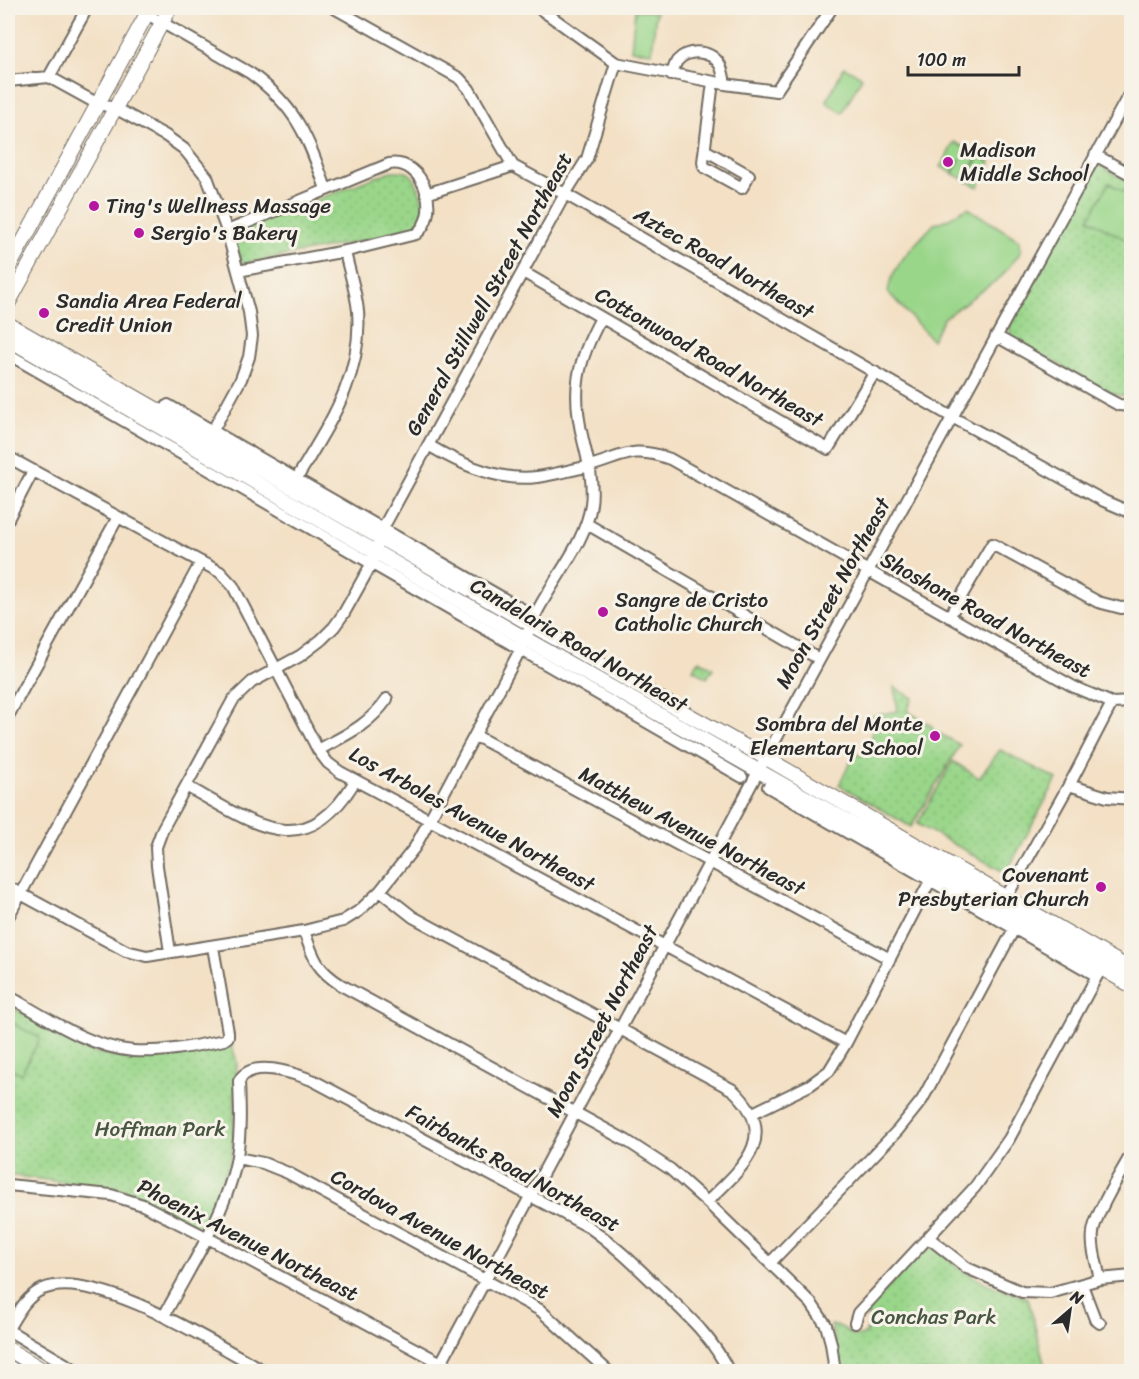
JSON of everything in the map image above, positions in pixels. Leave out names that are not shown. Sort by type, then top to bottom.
[{"type":"main road","points":[[8,304],[170,8]]},
{"type":"main road","points":[[8,269],[148,11]]},
{"type":"main road","name":"Candelaria Road Northeast","points":[[8,324],[373,558],[524,645],[763,764]]},
{"type":"main road","name":"Candelaria Road Northeast","points":[[8,339],[382,533],[532,620],[763,764],[1003,903],[1108,955],[1131,970]]},
{"type":"main road","name":"Candelaria Road Northeast","points":[[1003,903],[1099,972],[1131,986]]},
{"type":"main road","points":[[8,1349],[46,1371]]},
{"type":"main road","points":[[8,1367],[16,1371]]},
{"type":"street","points":[[49,77],[87,8]]},
{"type":"street","points":[[334,8],[459,78],[469,89],[513,166],[426,194]]},
{"type":"street","points":[[539,8],[616,63],[671,75],[776,91],[832,8]]},
{"type":"street","points":[[148,11],[162,22],[250,72],[264,83],[290,109],[301,126],[326,189]]},
{"type":"street","points":[[671,75],[677,61],[698,51],[712,57],[720,66],[725,84]]},
{"type":"street","name":"General Stillwell Street Northeast","points":[[170,952],[157,866],[156,847],[163,828],[233,700],[252,682],[300,656],[321,640],[344,613],[428,445],[565,194],[587,159],[616,63]]},
{"type":"street","points":[[8,81],[49,77],[98,104],[115,108],[166,136],[184,149],[198,164],[214,193],[227,231],[249,312],[252,336],[249,357],[242,379],[213,430]]},
{"type":"street","points":[[705,150],[713,82]]},
{"type":"street","name":"Moon Street Northeast","points":[[438,1367],[819,659],[1131,89]]},
{"type":"street","points":[[1095,155],[1131,175]]},
{"type":"street","points":[[227,231],[326,189],[398,162],[416,172],[426,194],[429,214],[423,228],[416,234],[345,252],[237,271]]},
{"type":"street","name":"Aztec Road Northeast","points":[[513,166],[952,417],[1104,501],[1131,513]]},
{"type":"street","points":[[297,478],[343,397],[356,359],[357,309],[345,252]]},
{"type":"street","name":"Cottonwood Road Northeast","points":[[523,272],[828,449],[875,372]]},
{"type":"street","points":[[8,887],[126,951],[147,956],[213,947],[343,921],[359,911],[380,891],[415,847],[430,821],[524,645],[532,620],[586,524],[591,504],[592,485],[577,407],[578,376],[587,344],[602,318]]},
{"type":"street","points":[[996,336],[1119,405],[1131,406]]},
{"type":"street","points":[[8,354],[373,558]]},
{"type":"street","points":[[159,419],[168,405],[297,478],[382,533]]},
{"type":"street","name":"Shoshone Road Northeast","points":[[428,445],[463,464],[502,475],[535,477],[589,466],[634,452],[653,453],[670,459],[1074,687],[1112,703],[1131,702]]},
{"type":"street","name":"Los Arboles Avenue Northeast","points":[[8,457],[220,572],[233,586],[318,750],[328,763],[355,781],[846,1043]]},
{"type":"street","points":[[8,519],[33,471]]},
{"type":"street","points":[[8,716],[118,517]]},
{"type":"street","points":[[586,524],[819,659]]},
{"type":"street","points":[[949,617],[992,544],[1098,602],[1121,608],[1131,607]]},
{"type":"street","points":[[8,917],[201,562]]},
{"type":"street","points":[[524,645],[742,777]]},
{"type":"street","points":[[318,750],[364,725],[387,699]]},
{"type":"street","points":[[1003,903],[1112,703]]},
{"type":"street","name":"Matthew Avenue Northeast","points":[[476,736],[890,959]]},
{"type":"street","points":[[186,786],[256,824],[278,830],[299,830],[318,823],[332,813],[344,800],[355,781]]},
{"type":"street","points":[[1069,785],[1107,797],[1131,800]]},
{"type":"street","points":[[768,787],[1014,929],[1099,972]]},
{"type":"street","points":[[753,1113],[810,1085],[829,1071],[846,1043],[930,880]]},
{"type":"street","points":[[380,891],[413,917],[733,1090],[753,1113],[754,1145],[743,1167],[707,1202]]},
{"type":"street","points":[[770,1263],[898,1130],[922,1100],[1014,929]]},
{"type":"street","points":[[304,930],[314,960],[326,975],[341,985],[627,1141],[669,1169],[707,1202],[811,1303],[826,1325],[835,1371]]},
{"type":"street","points":[[8,996],[87,1039],[109,1047],[133,1051],[161,1051],[224,1040],[228,1037],[228,1032],[213,947]]},
{"type":"street","points":[[855,1323],[858,1313],[975,1187],[1009,1139],[1108,955]]},
{"type":"street","name":"Fairbanks Road Northeast","points":[[237,1158],[241,1118],[239,1081],[246,1073],[260,1069],[276,1069],[312,1080],[589,1227],[616,1246],[705,1332],[729,1371]]},
{"type":"street","points":[[1100,1279],[1094,1252],[1093,1232],[1096,1218],[1131,1153]]},
{"type":"street","points":[[164,1316],[222,1205],[237,1158]]},
{"type":"street","name":"Cordova Avenue Northeast","points":[[237,1158],[263,1163],[288,1173],[540,1310],[609,1371]]},
{"type":"street","name":"Phoenix Avenue Northeast","points":[[8,1185],[126,1198],[206,1237],[438,1367],[458,1371]]},
{"type":"street","points":[[929,1238],[968,1268],[1022,1292],[1050,1293],[1100,1279],[1131,1276]]},
{"type":"street","points":[[1082,1285],[1095,1319],[1100,1323]]},
{"type":"street","points":[[79,1371],[8,1330],[32,1295],[46,1288],[59,1286],[111,1293],[164,1316],[266,1371]]},
{"type":"green space","points":[[635,10],[656,12],[652,52],[631,50]]},
{"type":"green space","points":[[844,67],[862,77],[842,113],[826,102]]},
{"type":"green space","points":[[954,142],[979,155],[965,180],[953,174],[960,159],[952,173],[941,167]]},
{"type":"green space","points":[[980,156],[991,162],[978,187],[966,181]]},
{"type":"green space","points":[[1097,164],[1131,183],[1131,397],[1113,394],[1012,339],[1009,327]]},
{"type":"green space","points":[[391,171],[403,171],[410,174],[419,189],[424,216],[412,231],[242,264],[233,235],[236,231]]},
{"type":"green space","points":[[1109,183],[1131,196],[1131,243],[1089,219]]},
{"type":"green space","points":[[968,208],[1019,240],[1021,252],[1001,277],[944,318],[932,340],[888,292],[890,282],[899,264],[935,223],[945,221]]},
{"type":"green space","points":[[699,660],[713,668],[707,678],[693,669]]},
{"type":"green space","points":[[894,687],[913,698],[907,711],[932,726],[933,734],[935,731],[960,745],[911,827],[839,785],[855,753],[862,757],[872,737],[871,716],[898,711]]},
{"type":"green space","points":[[1000,750],[1057,779],[1006,873],[917,824],[953,761],[979,778]]},
{"type":"green space","name":"Hoffman Park","points":[[8,1005],[96,1053],[133,1059],[232,1047],[237,1062],[232,1155],[205,1229],[125,1190],[8,1175]]},
{"type":"green space","points":[[8,1021],[40,1038],[21,1074],[8,1067]]},
{"type":"green space","name":"Conchas Park","points":[[930,1247],[938,1250],[965,1272],[982,1281],[1028,1298],[1046,1371],[841,1371],[831,1325],[841,1327],[853,1336],[864,1335],[869,1326],[867,1310],[923,1249]]},
{"type":"place","name":"Madison Middle School","points":[[948,162]]},
{"type":"place","name":"Ting's Wellness Massage","points":[[94,206]]},
{"type":"place","name":"Sergio's Bakery","points":[[139,233]]},
{"type":"place","name":"Sandia Area Federal Credit Union","points":[[44,313]]},
{"type":"place","name":"Sangre de Cristo Catholic Church","points":[[603,612]]},
{"type":"place","name":"Sombra del Monte Elementary School","points":[[935,736]]},
{"type":"place","name":"Covenant Presbyterian Church","points":[[1101,887]]}]
